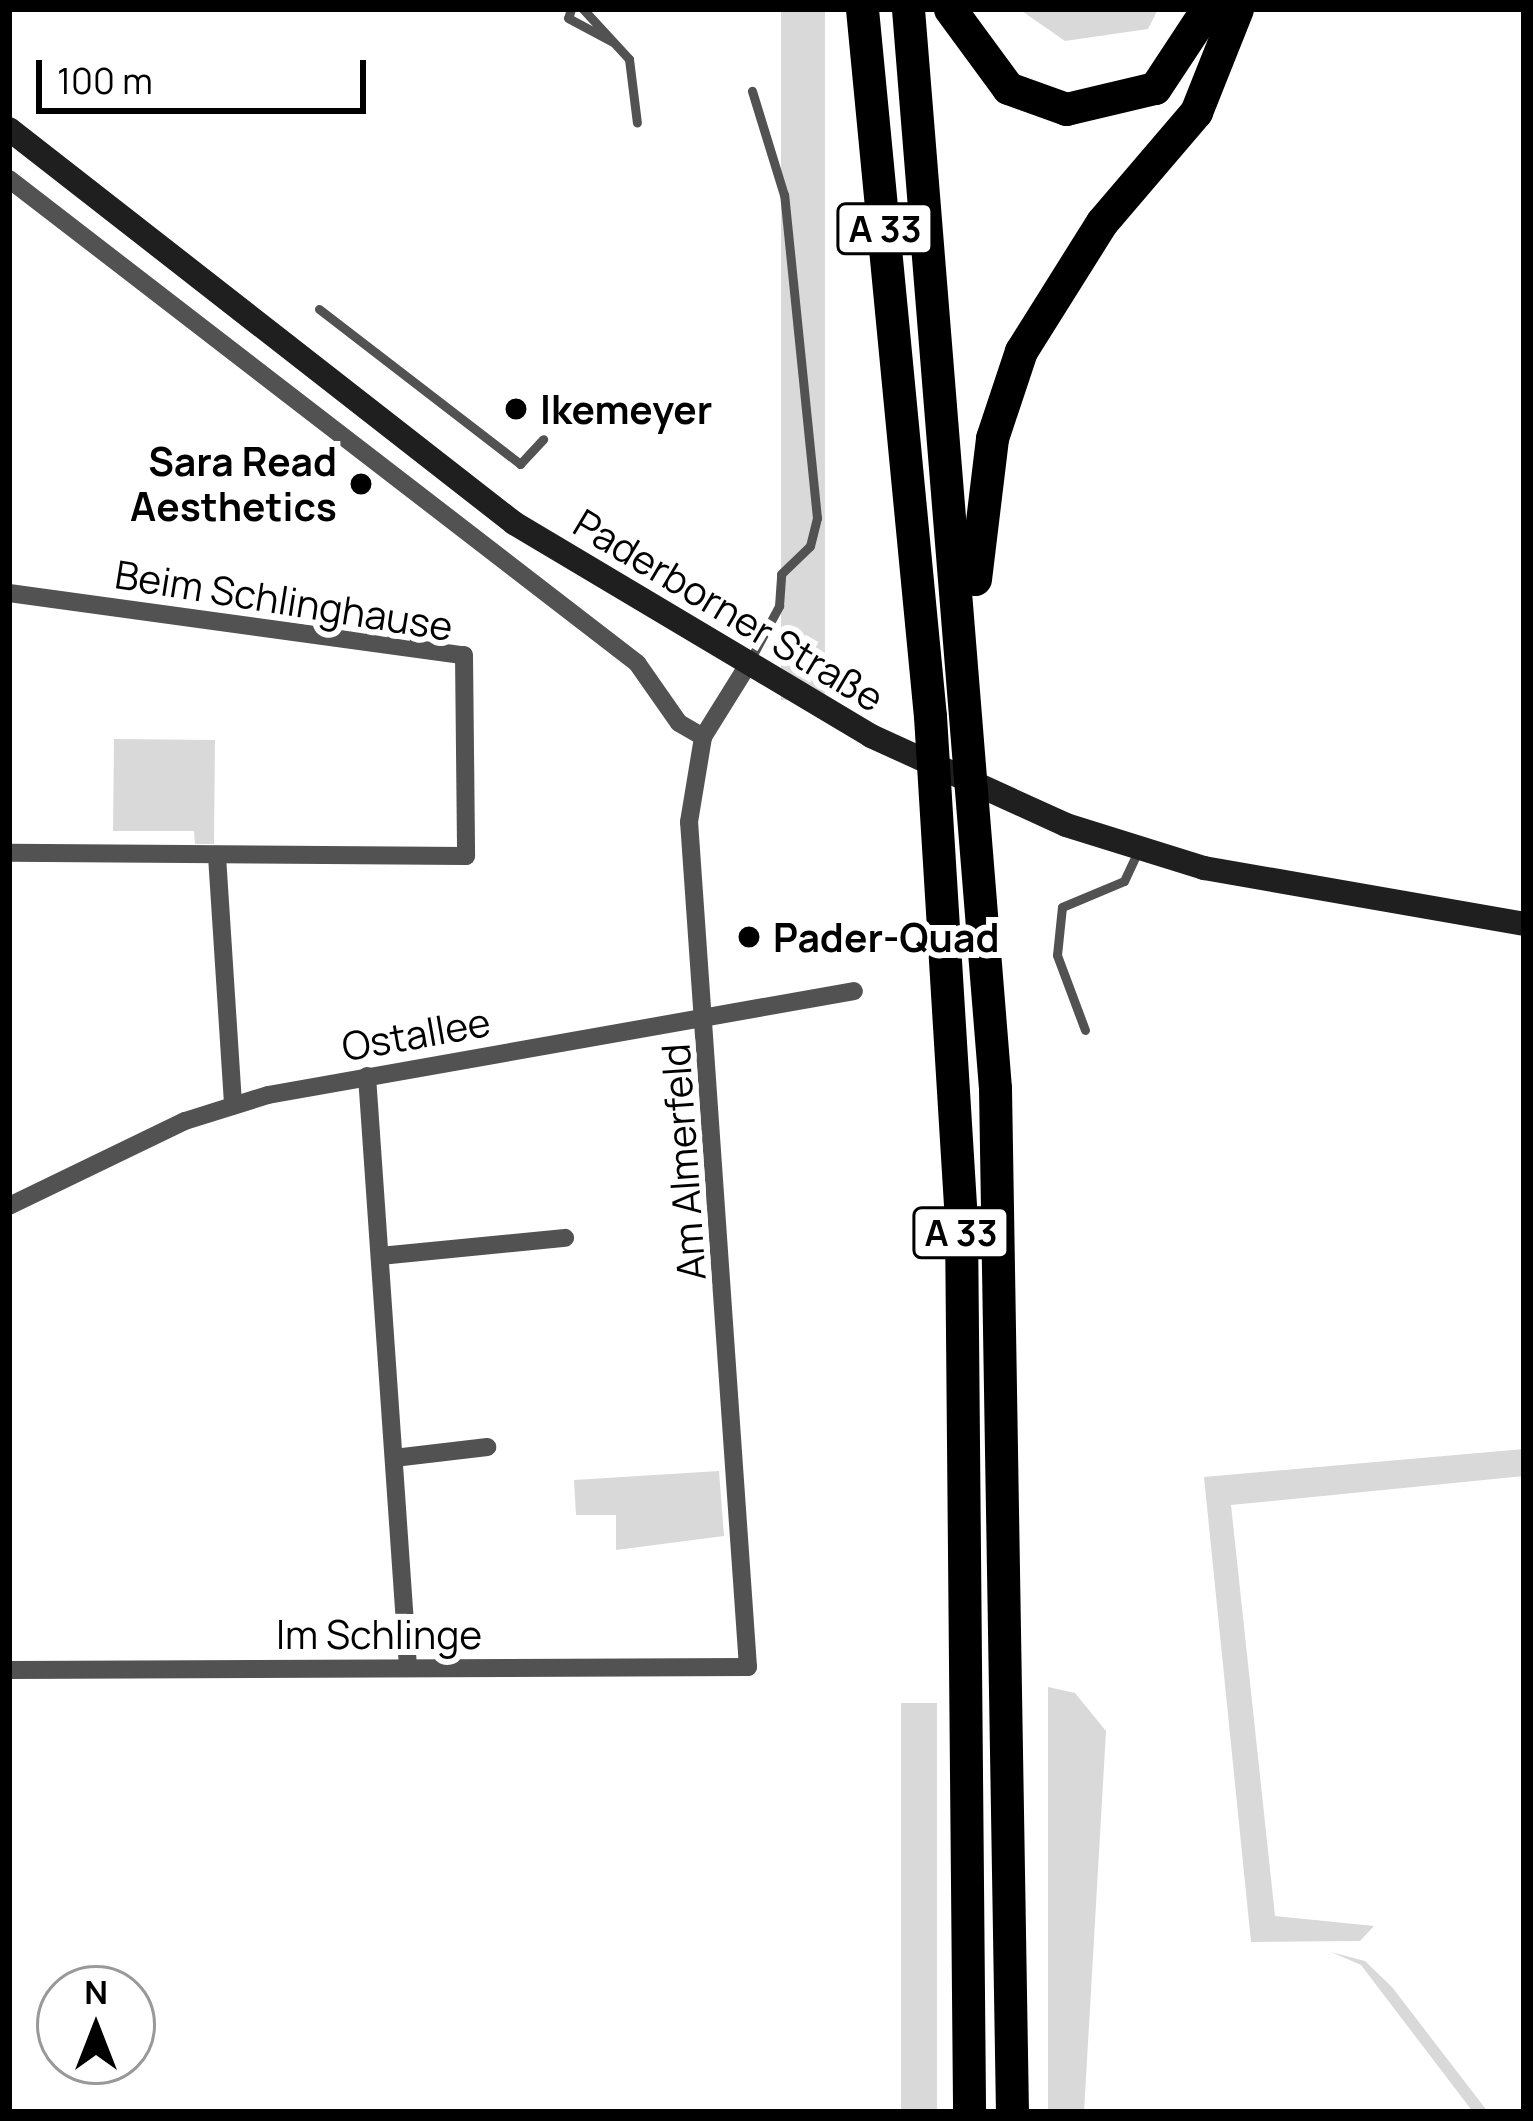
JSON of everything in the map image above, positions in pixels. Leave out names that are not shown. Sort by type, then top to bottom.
[{"type":"highway","name":"A 33","points":[[862,9],[930,716],[961,1222],[969,2112]]},
{"type":"highway","name":"A 33","points":[[908,9],[980,826],[1012,1670],[1012,2112]]},
{"type":"highway","points":[[950,9],[1007,88],[1090,109],[1166,80],[1207,9]]},
{"type":"highway","points":[[967,652],[992,438],[1013,371],[1079,254],[1214,85],[1237,9]]},
{"type":"street","name":"Paderborner Straße","points":[[11,128],[514,523],[746,668],[965,783],[1139,848],[1304,891],[1524,924]]},
{"type":"street","name":"Paderborner Straße","points":[[9,178],[638,663],[680,723],[703,737]]},
{"type":"street","name":"Beim Schlinghause","points":[[9,593],[464,655],[466,856],[9,853]]},
{"type":"street","name":"Am Almerfeld","points":[[746,668],[703,737],[689,822],[748,1667]]},
{"type":"street","points":[[217,856],[233,1105]]},
{"type":"street","name":"Ostallee","points":[[9,1206],[233,1105],[367,1076],[854,991]]},
{"type":"street","points":[[367,1076],[408,1667]]},
{"type":"street","points":[[380,1256],[565,1238]]},
{"type":"street","points":[[394,1458],[487,1447]]},
{"type":"street","name":"Im Schlinge","points":[[9,1670],[748,1667]]},
{"type":"lane","points":[[571,9],[568,18],[613,42]]},
{"type":"lane","points":[[584,9],[629,59],[638,123]]},
{"type":"lane","points":[[746,668],[817,518],[784,195],[752,92]]},
{"type":"lane","points":[[319,309],[520,464],[543,439]]},
{"type":"lane","points":[[1085,1030],[1057,955],[1062,907],[1124,881],[1139,848]]},
{"type":"shaded area","points":[[781,9],[825,9],[825,700],[781,700]]},
{"type":"shaded area","points":[[1019,9],[1158,9],[1148,29],[1065,41]]},
{"type":"shaded area","points":[[114,739],[215,740],[214,844],[195,844],[194,831],[113,831]]},
{"type":"shaded area","points":[[1524,1449],[1524,1476],[1231,1505],[1275,1916],[1374,1926],[1360,1941],[1251,1942],[1204,1477]]},
{"type":"shaded area","points":[[719,1471],[724,1536],[616,1550],[616,1515],[576,1515],[574,1480]]},
{"type":"shaded area","points":[[1048,1687],[1075,1693],[1106,1731],[1084,2112],[1048,2112]]},
{"type":"shaded area","points":[[901,1703],[937,1703],[937,2112],[901,2112]]},
{"type":"shaded area","points":[[1331,1952],[1365,1961],[1392,1987],[1488,2112],[1473,2112],[1361,1965]]},
{"type":"place","name":"Ikemeyer","points":[[516,409]]},
{"type":"place","name":"Sara Read Aesthetics","points":[[361,484]]},
{"type":"place","name":"Pader-Quad","points":[[749,937]]}]
